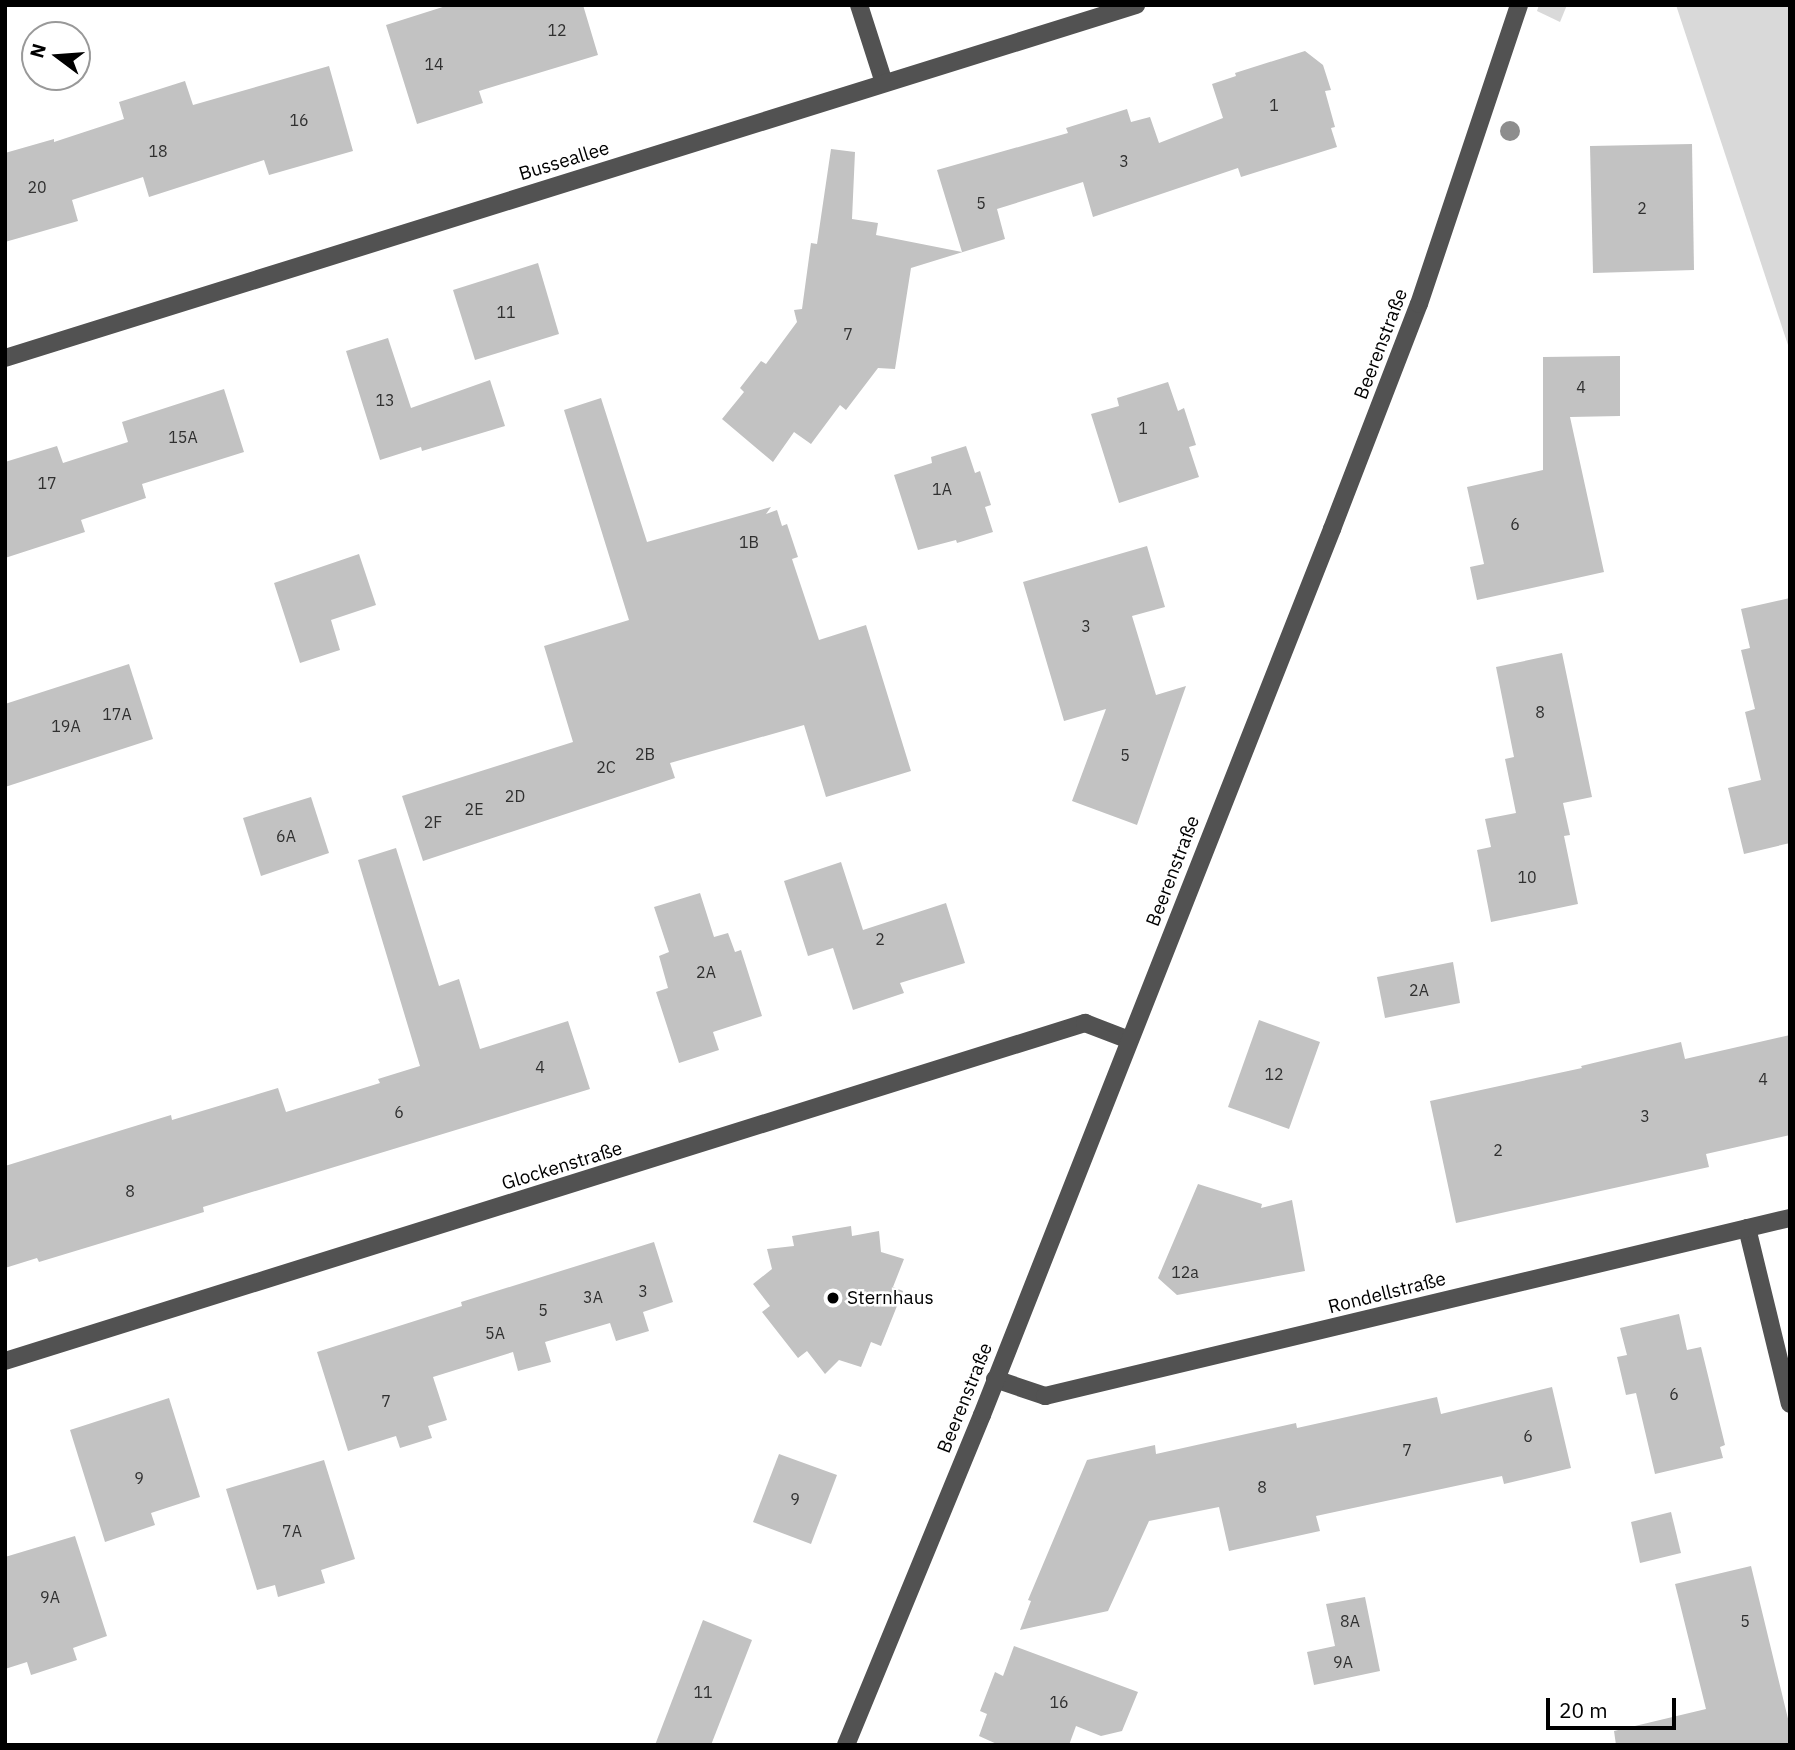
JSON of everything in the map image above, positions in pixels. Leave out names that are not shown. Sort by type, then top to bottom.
[{"type":"street","points":[[859,5],[884,83]]},
{"type":"street","name":"Busseallee","points":[[5,358],[1136,5]]},
{"type":"street","name":"Beerenstraße","points":[[846,1745],[995,1379],[1419,304],[1519,5]]},
{"type":"street","name":"Glockenstraße","points":[[5,1361],[1084,1023],[1129,1040]]},
{"type":"street","name":"Rondellstraße","points":[[995,1379],[1045,1396],[1790,1218]]},
{"type":"street","points":[[1747,1228],[1790,1404]]},
{"type":"shaded area","points":[[1539,5],[1567,5],[1560,22],[1537,11]]},
{"type":"shaded area","points":[[1676,5],[1790,5],[1790,351],[1783,330]]},
{"type":"building","points":[[449,5],[583,5],[598,55],[479,91],[483,103],[417,124],[386,25]]},
{"type":"building","points":[[1305,51],[1323,65],[1331,90],[1325,91],[1335,127],[1331,128],[1337,147],[1241,177],[1238,168],[1093,217],[1083,182],[997,209],[1005,239],[911,268],[895,369],[878,368],[846,410],[840,405],[811,444],[794,432],[773,462],[722,419],[744,392],[740,388],[761,361],[766,364],[797,322],[794,310],[802,309],[811,243],[817,244],[831,149],[855,152],[852,219],[878,223],[876,235],[962,252],[937,170],[1068,133],[1066,128],[1127,109],[1131,122],[1150,117],[1159,143],[1223,118],[1212,84],[1236,76],[1235,73]]},
{"type":"building","points":[[329,66],[353,151],[269,175],[264,160],[149,197],[143,177],[72,200],[78,221],[5,242],[5,153],[54,139],[54,142],[124,119],[119,102],[185,81],[193,105]]},
{"type":"building","points":[[1692,144],[1694,270],[1593,273],[1590,146]]},
{"type":"building","points":[[538,263],[559,334],[475,360],[453,290]]},
{"type":"building","points":[[388,338],[411,408],[490,380],[505,426],[422,451],[421,447],[380,460],[346,351]]},
{"type":"building","points":[[1620,356],[1620,416],[1570,417],[1604,572],[1477,600],[1470,567],[1484,564],[1467,487],[1543,470],[1543,357]]},
{"type":"building","points":[[1168,382],[1178,411],[1184,408],[1196,445],[1189,447],[1199,477],[1119,503],[1091,414],[1119,406],[1117,398]]},
{"type":"building","points":[[224,389],[244,452],[142,484],[146,498],[81,520],[85,532],[5,558],[5,462],[57,446],[63,463],[128,442],[122,422]]},
{"type":"building","points":[[601,398],[647,542],[771,507],[766,514],[777,510],[782,526],[787,524],[798,557],[792,559],[819,640],[866,625],[911,771],[826,797],[804,725],[670,763],[675,778],[423,861],[402,796],[573,742],[544,646],[629,620],[564,410]]},
{"type":"building","points":[[966,446],[975,473],[980,471],[991,505],[985,507],[993,532],[957,543],[956,540],[918,550],[894,475],[932,463],[931,457]]},
{"type":"building","points":[[1147,546],[1165,607],[1132,616],[1156,695],[1186,686],[1137,825],[1072,801],[1106,709],[1064,721],[1023,582]]},
{"type":"building","points":[[359,554],[376,605],[331,620],[340,650],[300,663],[274,583]]},
{"type":"building","points":[[1790,598],[1790,843],[1744,854],[1728,788],[1761,780],[1745,712],[1755,709],[1741,650],[1750,648],[1741,609]]},
{"type":"building","points":[[1562,653],[1592,797],[1563,803],[1570,835],[1564,836],[1578,904],[1491,922],[1477,850],[1491,847],[1485,819],[1516,813],[1505,759],[1514,757],[1496,667]]},
{"type":"building","points":[[129,664],[153,739],[5,787],[5,704]]},
{"type":"building","points":[[311,797],[329,853],[261,876],[243,818]]},
{"type":"building","points":[[396,848],[439,986],[459,979],[480,1049],[568,1021],[590,1089],[203,1207],[204,1212],[39,1262],[37,1258],[5,1268],[5,1166],[171,1115],[172,1120],[278,1088],[286,1112],[380,1083],[378,1079],[420,1066],[358,860]]},
{"type":"building","points":[[841,862],[863,930],[946,903],[965,963],[900,983],[904,993],[853,1010],[833,948],[808,956],[784,881]]},
{"type":"building","points":[[700,893],[714,937],[728,933],[735,952],[741,950],[762,1016],[713,1032],[719,1050],[679,1063],[656,992],[668,988],[659,956],[669,952],[654,907]]},
{"type":"building","points":[[1453,962],[1460,1003],[1385,1018],[1377,977]]},
{"type":"building","points":[[1259,1020],[1320,1042],[1289,1129],[1228,1107]]},
{"type":"building","points":[[1790,1035],[1790,1135],[1706,1154],[1709,1167],[1456,1223],[1430,1101],[1582,1068],[1581,1066],[1681,1042],[1685,1059]]},
{"type":"building","points":[[1198,1184],[1262,1204],[1261,1208],[1292,1200],[1305,1271],[1177,1295],[1158,1278]]},
{"type":"building","name":"Sternhaus","points":[[851,1226],[852,1236],[879,1231],[881,1252],[904,1259],[893,1287],[903,1291],[881,1346],[871,1342],[861,1367],[839,1360],[825,1374],[807,1351],[798,1358],[762,1312],[770,1306],[753,1284],[772,1269],[767,1249],[794,1246],[792,1236]]},
{"type":"building","points":[[654,1242],[673,1302],[643,1312],[649,1331],[616,1341],[610,1323],[545,1342],[551,1362],[518,1371],[513,1352],[433,1377],[447,1420],[428,1426],[432,1438],[400,1448],[396,1436],[348,1451],[317,1352],[462,1306],[461,1302]]},
{"type":"building","points":[[1679,1314],[1687,1350],[1701,1347],[1725,1445],[1720,1447],[1723,1458],[1655,1474],[1636,1393],[1626,1395],[1617,1357],[1627,1355],[1620,1328]]},
{"type":"building","points":[[1552,1387],[1571,1468],[1504,1484],[1502,1476],[1316,1516],[1320,1531],[1229,1551],[1219,1507],[1149,1521],[1108,1611],[1020,1630],[1031,1601],[1028,1600],[1087,1460],[1155,1445],[1156,1454],[1296,1423],[1297,1428],[1437,1397],[1441,1414]]},
{"type":"building","points":[[169,1398],[200,1497],[151,1513],[155,1525],[105,1542],[70,1430]]},
{"type":"building","points":[[779,1454],[837,1475],[811,1544],[753,1522]]},
{"type":"building","points":[[324,1460],[355,1559],[321,1570],[325,1583],[278,1597],[275,1585],[257,1590],[226,1489]]},
{"type":"building","points":[[1671,1512],[1681,1553],[1640,1563],[1631,1522]]},
{"type":"building","points":[[75,1536],[107,1636],[73,1648],[77,1660],[31,1675],[27,1662],[5,1669],[5,1557]]},
{"type":"building","points":[[1751,1566],[1790,1727],[1790,1745],[1616,1745],[1614,1731],[1706,1709],[1675,1584]]},
{"type":"building","points":[[1365,1597],[1380,1671],[1314,1685],[1307,1652],[1335,1646],[1326,1604]]},
{"type":"building","points":[[703,1620],[752,1640],[711,1745],[655,1745]]},
{"type":"building","points":[[1014,1646],[1138,1692],[1122,1731],[1101,1736],[1076,1726],[1069,1745],[999,1745],[979,1736],[987,1714],[980,1711],[995,1672],[1003,1676]]},
{"type":"place","name":"Sternhaus","points":[[833,1298]]}]
